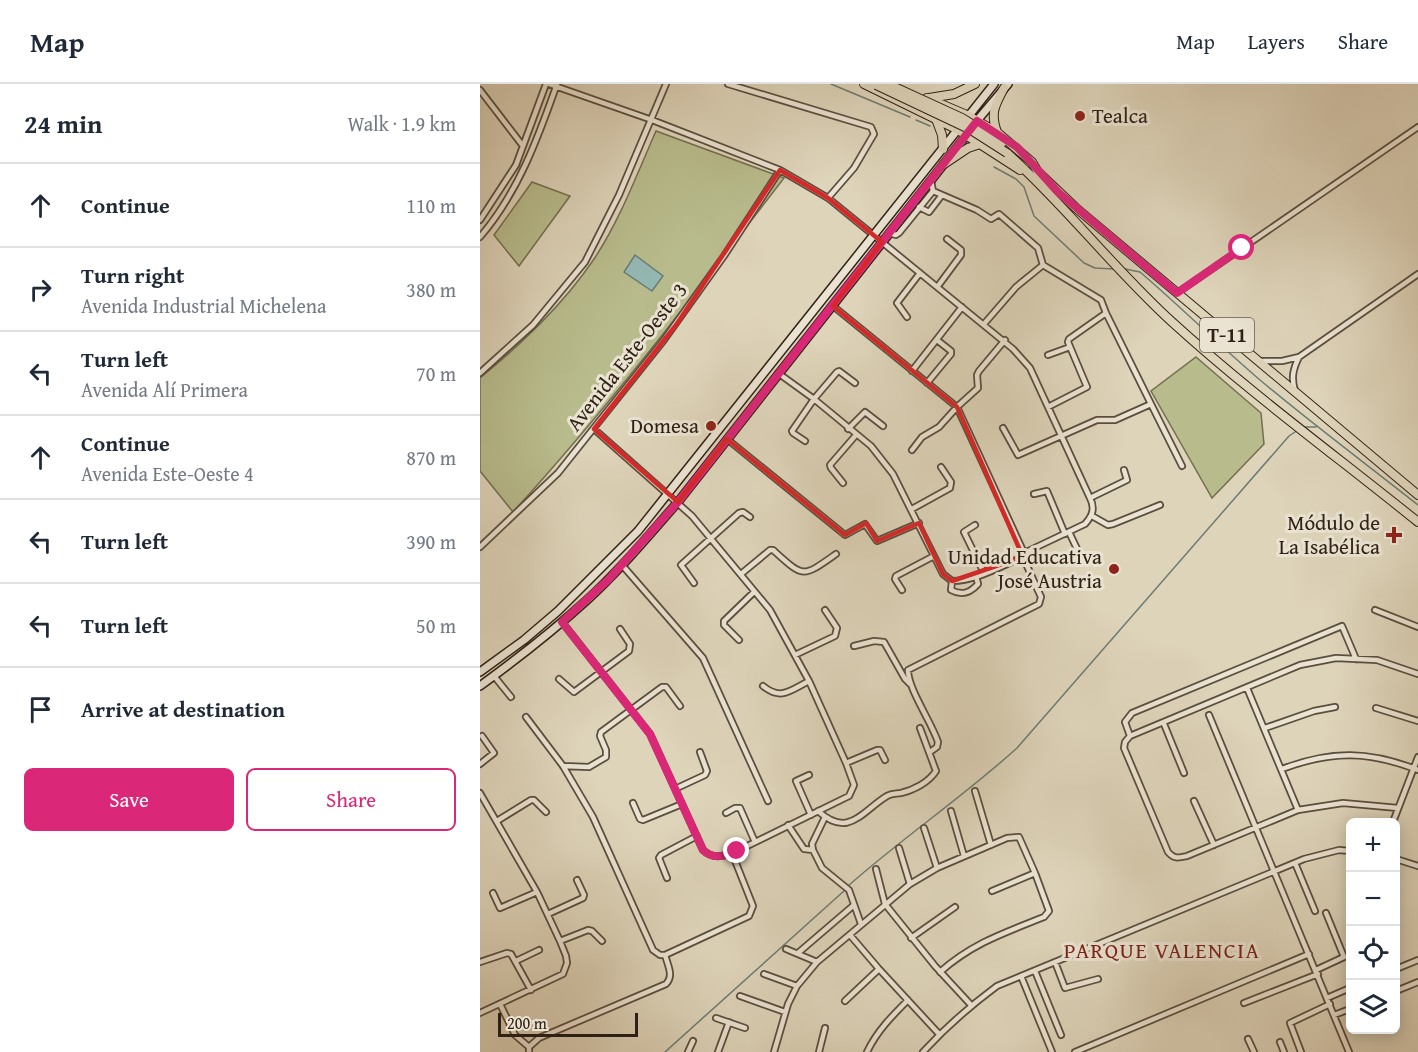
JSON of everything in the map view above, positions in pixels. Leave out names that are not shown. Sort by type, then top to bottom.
[{"type":"main road","name":"T-11","points":[[864,84],[967,135],[1023,173],[1035,174]]},
{"type":"main road","name":"T-11","points":[[875,84],[1009,151]]},
{"type":"main road","name":"T-11","points":[[888,84],[975,125],[1009,151],[1418,495]]},
{"type":"main road","name":"T-11","points":[[896,84],[969,116],[998,133],[1024,154],[1035,174],[1109,259],[1170,320],[1297,428],[1418,522]]},
{"type":"main road","points":[[927,98],[954,94],[975,84]]},
{"type":"main road","points":[[480,672],[524,640],[580,591],[638,531],[994,84]]},
{"type":"main road","points":[[480,686],[531,649],[588,599],[678,502],[1006,86]]},
{"type":"main road","points":[[998,133],[992,120],[993,113],[1006,86]]},
{"type":"main road","points":[[935,118],[941,131],[943,149]]},
{"type":"main road","points":[[947,161],[968,148],[980,144]]},
{"type":"street","points":[[480,220],[516,165],[547,84],[652,120],[780,170],[828,198],[962,308],[1005,340],[1030,368],[1093,504],[1092,516],[1085,524],[1023,555],[976,576],[961,581],[952,581],[944,574],[934,556],[893,474],[870,446],[814,399],[778,373]]},
{"type":"street","points":[[480,373],[533,325],[585,262],[619,195],[666,84]]},
{"type":"street","points":[[728,84],[871,127],[874,134],[855,168],[828,198]]},
{"type":"street","points":[[481,235],[517,183],[557,86]]},
{"type":"street","points":[[480,90],[523,146]]},
{"type":"street","points":[[1177,293],[1418,127]]},
{"type":"street","name":"Avenida Este-Oeste 3","points":[[480,548],[558,473],[594,429],[676,325],[780,170]]},
{"type":"street","points":[[889,233],[896,235],[899,233],[933,191],[931,180]]},
{"type":"street","points":[[933,191],[977,210],[990,219],[999,214],[1038,248],[1043,265],[1101,300],[1182,466]]},
{"type":"street","points":[[920,207],[929,213],[942,195]]},
{"type":"street","points":[[938,286],[961,255],[961,249],[947,239]]},
{"type":"street","points":[[984,324],[1016,287],[1043,265]]},
{"type":"street","points":[[907,317],[897,303],[920,273]]},
{"type":"street","points":[[1257,360],[1282,361],[1299,357],[1418,274]]},
{"type":"street","points":[[833,306],[957,407],[1041,597],[1039,604],[910,668],[908,675],[910,684]]},
{"type":"street","points":[[912,371],[962,308]]},
{"type":"street","points":[[1048,407],[1087,387],[1068,342],[1106,313]]},
{"type":"street","points":[[927,383],[951,354],[951,351],[937,340]]},
{"type":"street","points":[[912,450],[922,437],[939,427],[978,388],[979,371],[1005,340]]},
{"type":"street","points":[[1048,355],[1070,347]]},
{"type":"street","points":[[1295,392],[1292,380],[1293,368],[1299,357]]},
{"type":"street","points":[[805,441],[792,431],[814,399],[837,372],[839,371],[855,383]]},
{"type":"street","points":[[1003,428],[1018,455],[1097,420],[1115,420],[1151,404]]},
{"type":"street","points":[[848,429],[865,412],[883,426]]},
{"type":"street","points":[[562,622],[650,734],[703,850],[708,854],[717,857],[732,853],[849,796],[852,791],[854,785],[846,763],[809,681],[771,610],[678,502],[594,429]]},
{"type":"street","points":[[843,483],[830,465],[856,435]]},
{"type":"street","points":[[727,440],[845,535],[865,524],[877,542],[919,523]]},
{"type":"street","points":[[912,509],[950,488],[951,482],[942,466]]},
{"type":"street","points":[[1090,498],[1127,480],[1124,470]]},
{"type":"street","points":[[1034,494],[1047,491],[1078,551]]},
{"type":"street","points":[[1092,516],[1108,525],[1160,505]]},
{"type":"street","points":[[694,583],[681,565],[739,513],[743,512],[750,517]]},
{"type":"street","points":[[975,525],[964,532],[984,573]]},
{"type":"street","points":[[741,574],[770,550],[773,550],[794,569],[802,572],[811,571],[836,554]]},
{"type":"street","points":[[902,590],[895,579],[896,576],[934,556]]},
{"type":"street","points":[[622,565],[703,658],[768,801]]},
{"type":"street","points":[[952,581],[951,590],[958,594],[965,593],[978,584],[976,576]]},
{"type":"street","points":[[739,640],[724,625],[724,621],[754,591]]},
{"type":"street","points":[[795,655],[835,636],[837,628],[825,610]]},
{"type":"street","points":[[1375,610],[1418,627]]},
{"type":"street","points":[[1130,736],[1125,722],[1132,713],[1342,626],[1356,659]]},
{"type":"street","points":[[559,679],[574,692],[629,651],[630,644],[620,629]]},
{"type":"street","points":[[854,646],[874,641],[884,642],[919,699],[938,742],[936,749],[930,752]]},
{"type":"street","points":[[1398,808],[1344,803],[1298,810],[1187,856],[1172,857],[1124,748],[1130,736],[1164,724],[1300,665],[1336,658],[1377,660],[1418,674]]},
{"type":"street","points":[[494,676],[511,697]]},
{"type":"street","points":[[763,686],[772,693],[781,694],[809,681]]},
{"type":"street","points":[[563,766],[589,767],[606,757],[601,732],[664,687],[680,706]]},
{"type":"street","points":[[1247,688],[1298,810]]},
{"type":"street","points":[[1265,729],[1314,711],[1335,707]]},
{"type":"street","points":[[1376,708],[1418,721]]},
{"type":"street","points":[[1209,715],[1349,1052]]},
{"type":"street","points":[[526,717],[563,766],[593,817],[653,950],[660,955],[665,956],[749,916],[753,906],[732,853]]},
{"type":"street","points":[[1164,724],[1184,773]]},
{"type":"street","points":[[818,811],[836,822],[853,820],[868,812],[887,796],[919,786],[933,776],[936,771],[920,728]]},
{"type":"street","points":[[480,764],[494,753],[482,736]]},
{"type":"street","points":[[846,763],[877,750],[880,750],[885,760]]},
{"type":"street","points":[[675,789],[705,775],[707,771],[700,752]]},
{"type":"street","points":[[1282,769],[1324,756],[1356,754],[1416,769]]},
{"type":"street","points":[[1394,818],[1416,769],[1418,757]]},
{"type":"street","points":[[809,775],[796,781],[811,815]]},
{"type":"street","points":[[975,791],[991,845]]},
{"type":"street","points":[[480,794],[537,892],[560,940],[567,963],[563,974],[480,1013]]},
{"type":"street","points":[[497,821],[531,800],[534,800],[546,812]]},
{"type":"street","points":[[480,806],[485,801]]},
{"type":"street","points":[[1194,801],[1214,845]]},
{"type":"street","points":[[633,803],[640,819],[643,820],[682,804]]},
{"type":"street","points":[[726,813],[740,808],[755,842]]},
{"type":"street","points":[[951,811],[964,856]]},
{"type":"street","points":[[825,817],[812,844],[813,850],[822,868],[849,890],[861,924]]},
{"type":"street","points":[[788,825],[799,845],[804,849],[813,850]]},
{"type":"street","points":[[924,828],[937,868]]},
{"type":"street","points":[[667,878],[659,858],[661,855],[697,836]]},
{"type":"street","points":[[774,1052],[785,1012],[797,986],[818,962],[861,924],[910,884],[937,868],[1014,836],[1019,837],[1048,911],[1044,917],[980,943],[960,955],[940,972]]},
{"type":"street","points":[[899,848],[910,884]]},
{"type":"street","points":[[923,1052],[971,1005],[997,986],[1274,871],[1339,850],[1346,851]]},
{"type":"street","points":[[1400,861],[1418,866]]},
{"type":"street","points":[[1295,863],[1315,911]]},
{"type":"street","points":[[876,869],[885,904],[911,938],[971,1005]]},
{"type":"street","points":[[992,891],[1035,873]]},
{"type":"street","points":[[548,914],[583,898],[584,895],[577,880]]},
{"type":"street","points":[[493,892],[500,908],[537,892]]},
{"type":"street","points":[[798,953],[854,905]]},
{"type":"street","points":[[911,938],[955,908]]},
{"type":"street","points":[[1244,1004],[1317,972],[1344,957],[1326,913]]},
{"type":"street","points":[[560,940],[588,930],[602,941]]},
{"type":"street","points":[[850,935],[939,1034]]},
{"type":"street","points":[[516,961],[538,950]]},
{"type":"street","points":[[786,950],[818,962]]},
{"type":"street","points":[[480,962],[507,953],[511,954],[531,990]]},
{"type":"street","points":[[1075,1052],[1309,954]]},
{"type":"street","points":[[500,1004],[515,1035],[529,1049],[539,1038],[666,984],[671,975],[665,956]]},
{"type":"street","points":[[1400,967],[1418,960]]},
{"type":"street","points":[[1055,962],[1065,988],[1098,979]]},
{"type":"street","points":[[845,1001],[879,969]]},
{"type":"street","points":[[1035,971],[1061,1035]]},
{"type":"street","points":[[764,974],[797,986]]},
{"type":"street","points":[[1021,976],[1052,1052]]},
{"type":"street","points":[[1400,989],[1418,982]]},
{"type":"street","points":[[1327,998],[1346,990]]},
{"type":"street","points":[[740,996],[785,1012]]},
{"type":"street","points":[[867,1052],[885,1022],[908,1000]]},
{"type":"street","points":[[1301,1052],[1290,1023],[1330,1004]]},
{"type":"street","points":[[1334,1015],[1346,1010]]},
{"type":"street","points":[[716,1017],[745,1028]]},
{"type":"street","points":[[718,1052],[729,1022]]},
{"type":"street","points":[[819,1052],[825,1028]]},
{"type":"street","points":[[1248,1039],[1254,1052]]},
{"type":"street","points":[[688,1052],[693,1041]]},
{"type":"street","points":[[1280,1042],[1284,1052]]},
{"type":"highlighted area","points":[[780,170],[828,198],[882,242],[833,306],[957,407],[1023,557],[952,581],[943,574],[919,523],[877,541],[866,523],[845,535],[727,439],[678,502],[594,429],[676,325]]},
{"type":"green space","points":[[656,131],[784,178],[618,390],[513,512],[480,471],[480,378],[541,323],[582,276],[620,213]]},
{"type":"green space","points":[[532,182],[570,196],[519,266],[494,235]]},
{"type":"green space","points":[[1196,357],[1261,413],[1264,444],[1212,498],[1151,391]]},
{"type":"water","points":[[635,255],[663,276],[652,291],[624,272]]},
{"type":"waterway","points":[[831,84],[910,117]]},
{"type":"waterway","points":[[916,120],[930,126]]},
{"type":"waterway","points":[[994,167],[1016,179],[1024,187],[1034,216],[1084,263],[1095,268],[1114,269]]},
{"type":"waterway","points":[[1125,269],[1140,272],[1260,380],[1418,505]]},
{"type":"waterway","points":[[1302,427],[1316,427]]},
{"type":"waterway","points":[[848,886],[1017,748],[1289,436],[1298,430]]},
{"type":"waterway","points":[[665,1052],[845,890]]},
{"type":"place","name":"Tealca","points":[[1080,116]]},
{"type":"place","name":"Domesa","points":[[711,426]]},
{"type":"place","name":"Módulo de La Isabélica","points":[[1394,535]]},
{"type":"place","name":"Unidad Educativa José Austria","points":[[1114,569]]},
{"type":"district","name":"PARQUE VALENCIA","points":[[1162,950]]},
{"type":"route","points":[[737,851],[717,857],[703,850],[650,734],[562,622],[609,579],[678,502],[977,121],[1017,147],[1058,192],[1177,293],[1242,248]]}]
